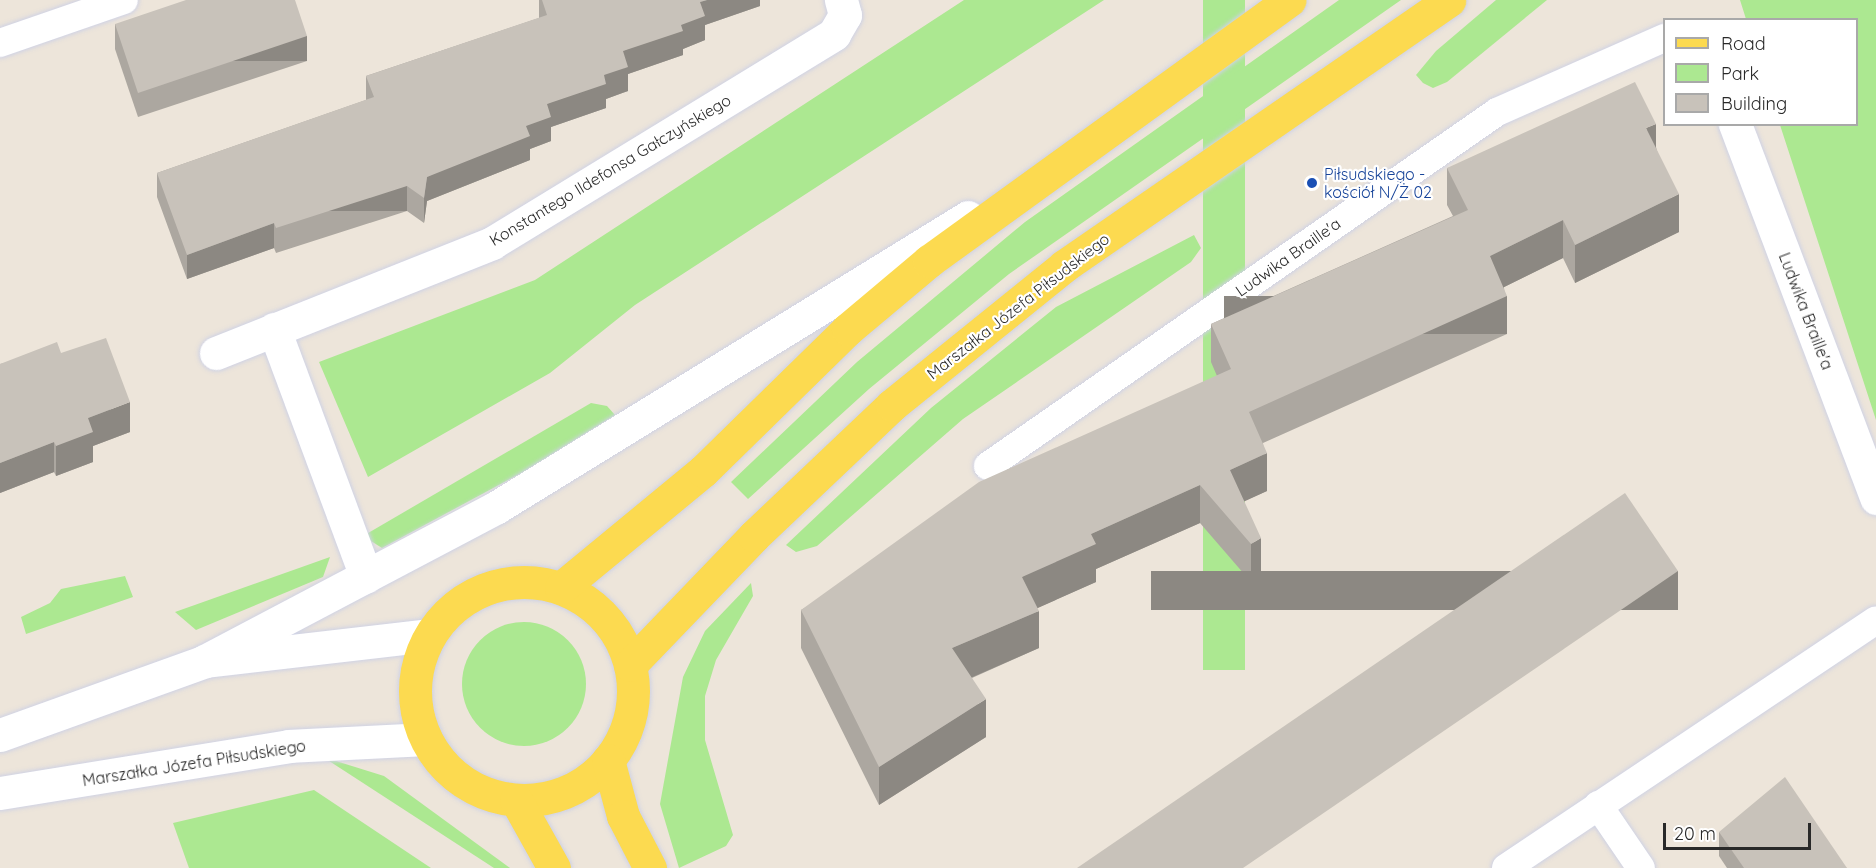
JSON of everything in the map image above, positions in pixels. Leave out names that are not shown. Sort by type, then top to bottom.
[{"type":"main road","points":[[561,588],[703,471],[848,329],[1070,154],[1290,0]]},
{"type":"main road","name":"Marszałka Józefa Piłsudskiego","points":[[630,665],[754,536],[901,398],[1064,266],[1449,0]]},
{"type":"main road","points":[[524,581],[561,588],[592,605],[610,626],[630,665],[631,710],[625,732],[608,760],[582,783],[550,797],[516,800],[462,782],[425,739],[415,704],[417,669],[430,635],[454,607],[487,588],[524,581]]},
{"type":"main road","points":[[608,760],[623,816],[650,868]]},
{"type":"main road","points":[[516,800],[554,868]]},
{"type":"street","name":"Konstantego Ildefonsa Gałczyńskiego","points":[[216,352],[492,243],[834,34],[845,15],[841,0]]},
{"type":"street","name":"Ludwika Braille'a","points":[[1736,126],[1876,498]]},
{"type":"street","points":[[0,735],[205,661],[497,507],[1070,154]]},
{"type":"street","points":[[274,329],[366,576]]},
{"type":"street","points":[[205,661],[430,635]]},
{"type":"street","name":"Marszałka Józefa Piłsudskiego","points":[[0,793],[289,746],[425,739]]},
{"type":"lane","points":[[0,43],[124,0]]},
{"type":"lane","name":"Ludwika Braille'a","points":[[988,466],[1497,112],[1663,39]]},
{"type":"lane","points":[[1506,868],[1876,620]]},
{"type":"lane","points":[[1598,805],[1641,868]]},
{"type":"green space","points":[[964,0],[1104,0],[635,305],[550,373],[368,477],[319,362],[535,280]]},
{"type":"green space","points":[[1203,0],[1245,0],[1245,670],[1203,670]]},
{"type":"green space","points":[[1339,0],[1401,0],[1009,274],[869,389],[748,499],[731,482],[857,362],[1025,222]]},
{"type":"green space","points":[[1496,0],[1547,0],[1447,82],[1433,88],[1423,83],[1416,75],[1436,51]]},
{"type":"green space","points":[[1740,0],[1876,0],[1876,420],[1780,126],[1858,126],[1858,18],[1746,18]]},
{"type":"green space","points":[[1194,235],[1201,248],[1191,262],[963,419],[817,546],[796,552],[786,545],[931,408],[1056,307]]},
{"type":"green space","points":[[591,403],[607,406],[615,415],[523,472],[382,548],[363,536]]},
{"type":"green space","points":[[330,557],[323,577],[196,630],[175,612]]},
{"type":"green space","points":[[125,576],[133,597],[26,634],[21,617],[50,603],[61,589]]},
{"type":"green space","points":[[751,583],[753,596],[716,660],[705,696],[705,740],[733,835],[726,846],[679,868],[660,804],[683,677],[705,631]]},
{"type":"green space","points":[[524,622],[548,627],[568,640],[581,660],[586,684],[581,708],[568,728],[548,741],[524,746],[500,741],[480,728],[467,708],[462,684],[467,660],[480,640],[500,627]]},
{"type":"green space","points":[[323,757],[384,776],[510,868],[494,868]]},
{"type":"green space","points":[[314,790],[431,868],[189,868],[173,823]]},
{"type":"building","points":[[186,0],[295,0],[307,36],[138,93],[115,24]]},
{"type":"building","points":[[542,0],[707,0],[700,2],[705,16],[681,25],[683,31],[623,51],[628,67],[604,75],[606,84],[547,104],[551,117],[526,126],[530,136],[427,177],[424,198],[407,186],[276,228],[274,223],[187,255],[157,173],[374,97],[366,76],[547,15]]},
{"type":"building","points":[[1635,82],[1656,124],[1646,128],[1679,194],[1575,245],[1563,220],[1490,256],[1507,296],[1249,412],[1267,453],[1230,470],[1261,538],[1251,544],[1200,485],[1091,534],[1096,544],[1022,577],[1039,611],[952,648],[986,699],[879,767],[801,610],[979,482],[1231,369],[1211,324],[1468,210],[1447,168]]},
{"type":"building","points":[[106,338],[130,402],[88,418],[93,432],[56,446],[54,442],[0,463],[0,364],[57,342],[61,353]]},
{"type":"building","points":[[1625,493],[1678,571],[1243,868],[1077,868]]},
{"type":"building","points":[[1785,777],[1847,868],[1744,868],[1719,832]]},
{"type":"place","name":"Piłsudskiego - kościół N/Ż 02","points":[[1312,183]]}]
